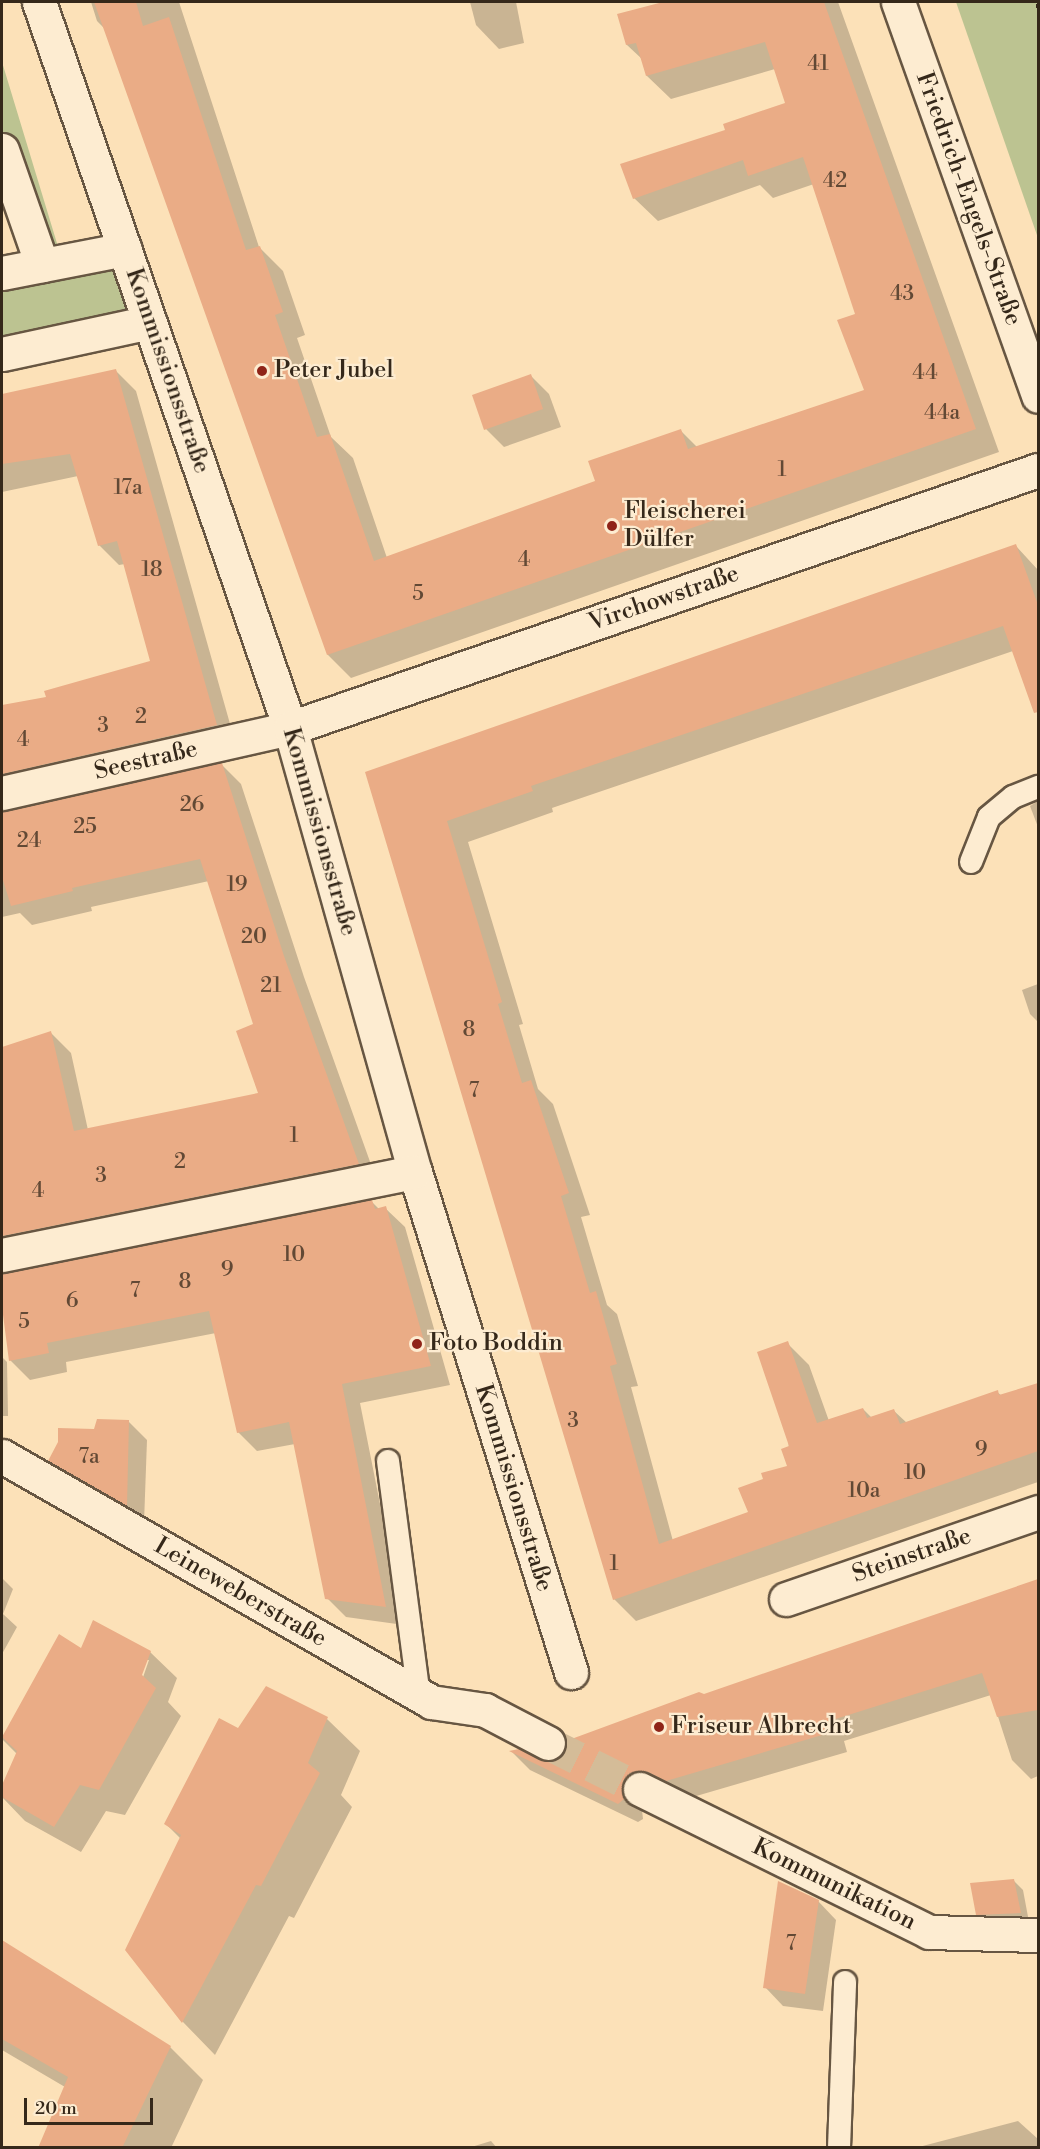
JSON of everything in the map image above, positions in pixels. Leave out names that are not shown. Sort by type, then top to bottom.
[{"type":"street","name":"Kommissionsstraße","points":[[39,2],[290,728],[415,1172],[571,1672]]},
{"type":"street","name":"Friedrich-Engels-Straße","points":[[898,2],[1038,396]]},
{"type":"street","points":[[2,150],[42,265]]},
{"type":"street","points":[[2,273],[125,249]]},
{"type":"street","points":[[2,354],[150,322]]},
{"type":"street","name":"Virchowstraße","points":[[290,728],[1038,470]]},
{"type":"street","name":"Seestraße","points":[[2,793],[290,728]]},
{"type":"street","points":[[2,1255],[415,1172]]},
{"type":"street","name":"Leineweberstraße","points":[[2,1456],[419,1696],[431,1702],[485,1710],[548,1743]]},
{"type":"street","name":"Steinstraße","points":[[786,1599],[1038,1512]]},
{"type":"street","name":"Kommunikation","points":[[640,1789],[929,1932],[1038,1935]]},
{"type":"lane","points":[[971,862],[989,817],[1013,797],[1038,787]]},
{"type":"lane","points":[[388,1461],[419,1696]]},
{"type":"lane","points":[[839,2148],[845,1982]]},
{"type":"green space","points":[[956,2],[1038,2],[1038,238]]},
{"type":"green space","points":[[2,62],[59,250],[105,235],[132,314],[2,344],[2,273],[41,265],[2,150]]},
{"type":"building","points":[[94,2],[136,2],[143,26],[169,17],[246,250],[260,246],[283,312],[275,315],[317,437],[330,434],[374,561],[595,481],[588,461],[681,429],[688,449],[864,390],[837,320],[855,314],[803,157],[748,176],[743,160],[633,199],[620,164],[725,130],[723,124],[785,103],[765,42],[646,76],[636,43],[626,45],[617,14],[663,2],[824,2],[976,429],[327,655]]},
{"type":"building","points":[[116,369],[217,725],[2,774],[2,705],[46,697],[44,691],[150,661],[117,541],[98,546],[70,454],[2,464],[2,394]]},
{"type":"building","points":[[531,374],[543,409],[484,430],[472,395]]},
{"type":"building","points":[[1016,544],[1038,605],[1038,712],[1034,713],[1003,626],[531,786],[533,791],[447,821],[502,1002],[498,1004],[522,1083],[531,1080],[569,1193],[561,1196],[590,1293],[596,1291],[617,1364],[610,1366],[659,1544],[748,1512],[738,1488],[763,1479],[761,1473],[787,1466],[781,1449],[789,1446],[757,1352],[788,1341],[817,1423],[863,1408],[867,1418],[894,1409],[900,1424],[998,1390],[999,1395],[1038,1383],[1038,1451],[613,1600],[365,772]]},
{"type":"building","points":[[222,763],[284,956],[359,1164],[2,1236],[2,1047],[51,1031],[74,1131],[258,1093],[236,1031],[253,1024],[200,859],[72,888],[73,891],[11,906],[2,877],[2,811]]},
{"type":"building","points":[[372,1200],[375,1209],[386,1206],[431,1366],[342,1384],[386,1607],[325,1599],[289,1422],[237,1433],[209,1311],[47,1343],[49,1353],[9,1361],[2,1307],[2,1273]]},
{"type":"building","points":[[97,1419],[129,1420],[127,1506],[48,1461],[58,1442],[58,1428],[94,1429]]},
{"type":"building","points":[[1038,1579],[1038,1710],[997,1717],[982,1673],[826,1722],[829,1733],[666,1781],[648,1772],[630,1773],[623,1781],[624,1799],[618,1804],[509,1751],[519,1749],[548,1762],[558,1759],[565,1751],[566,1741],[699,1692],[704,1694]]},
{"type":"building","points":[[93,1620],[151,1651],[142,1675],[156,1688],[99,1790],[80,1785],[54,1827],[2,1797],[2,1785],[17,1751],[2,1737],[59,1634],[81,1648]]},
{"type":"building","points":[[266,1686],[328,1717],[308,1763],[320,1773],[261,1886],[256,1885],[182,2023],[125,1950],[181,1835],[164,1824],[219,1718],[238,1728]]},
{"type":"building","points":[[1014,1879],[1021,1913],[976,1915],[970,1883]]},
{"type":"building","points":[[778,1881],[819,1900],[805,1994],[763,1988]]},
{"type":"building","points":[[2,1940],[171,2046],[122,2148],[38,2148],[68,2077],[2,2039]]},
{"type":"tunnel","points":[[548,1743],[640,1789]]},
{"type":"place","name":"Peter Jubel","points":[[262,371]]},
{"type":"place","name":"Fleischerei Dülfer","points":[[612,526]]},
{"type":"place","name":"Foto Boddin","points":[[417,1344]]},
{"type":"place","name":"Friseur Albrecht","points":[[659,1727]]}]
